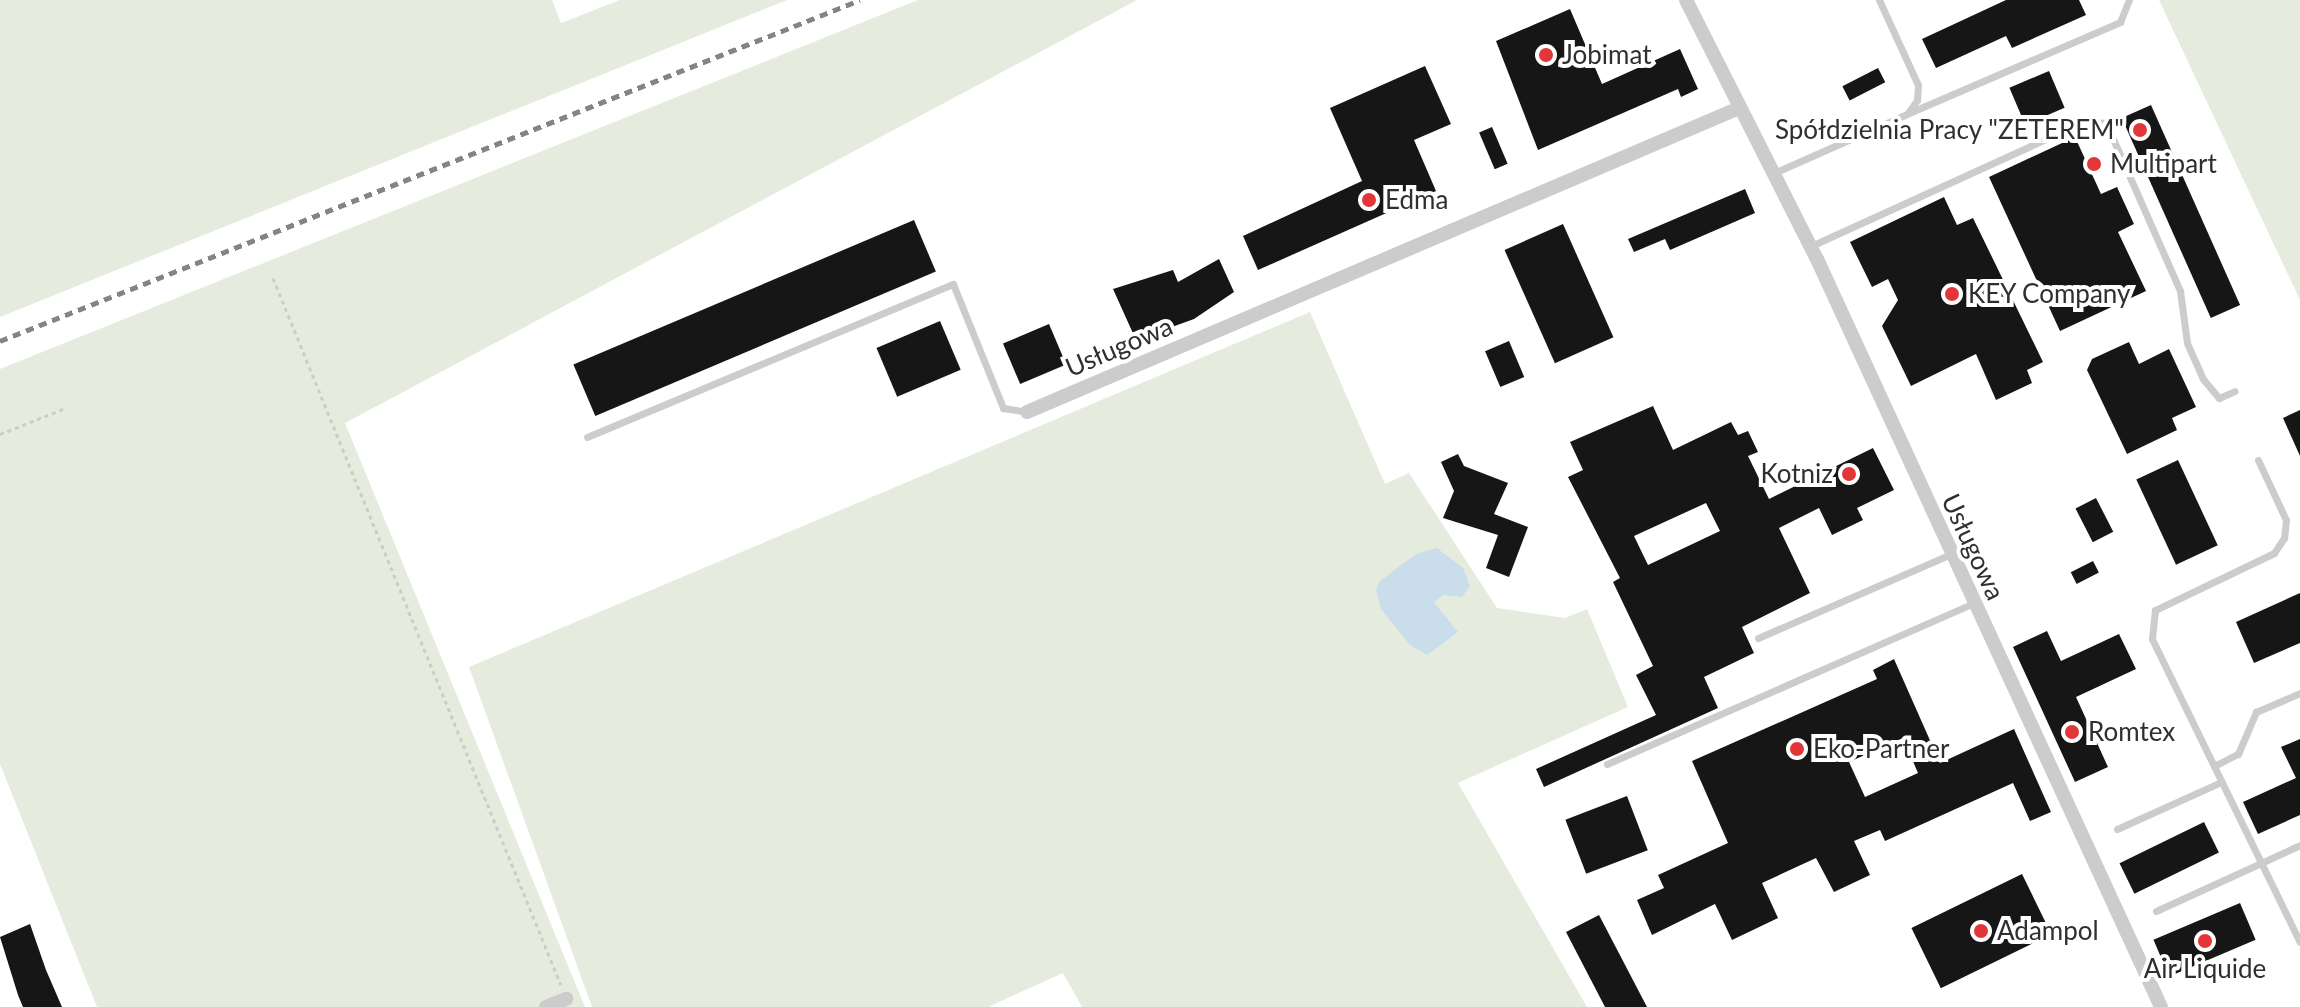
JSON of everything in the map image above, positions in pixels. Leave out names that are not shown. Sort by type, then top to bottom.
[{"type":"street","name":"Usługowa","points":[[1686,0],[1811,246],[1949,555],[2161,1007]]},
{"type":"street","name":"Usługowa","points":[[1027,412],[1739,108]]},
{"type":"street","points":[[546,1007],[566,999]]},
{"type":"lane","points":[[1879,0],[1918,85],[1917,100],[1907,114]]},
{"type":"lane","points":[[1772,174],[2120,22],[2129,0]]},
{"type":"lane","points":[[1811,246],[2083,122],[2106,123],[2180,291],[2187,343],[2203,379],[2219,398],[2235,391]]},
{"type":"lane","name":"Usługowa","points":[[587,437],[953,284],[1003,408],[1027,412]]},
{"type":"lane","points":[[2258,460],[2286,520],[2274,553],[2164,604],[2152,620],[2152,639],[2300,942]]},
{"type":"lane","points":[[1758,638],[1949,555]]},
{"type":"lane","points":[[1607,764],[1972,604]]},
{"type":"lane","points":[[2214,766],[2238,754],[2256,712],[2300,693]]},
{"type":"lane","points":[[2117,829],[2221,782]]},
{"type":"lane","points":[[2156,911],[2300,845]]},
{"type":"path","points":[[273,278],[566,999]]},
{"type":"path","points":[[0,434],[63,409]]},
{"type":"shaded area","points":[[0,0],[552,0],[561,23],[620,0],[787,0],[0,317]]},
{"type":"shaded area","points":[[918,0],[1137,0],[345,423],[585,1007],[97,1007],[0,764],[0,369]]},
{"type":"shaded area","points":[[2159,0],[2300,0],[2300,300]]},
{"type":"shaded area","points":[[1310,312],[1385,484],[1409,473],[1497,608],[1565,618],[1587,609],[1628,707],[1458,783],[1587,1007],[1082,1007],[1063,973],[988,1007],[592,1007],[469,667]]},
{"type":"water","points":[[1437,548],[1463,568],[1470,586],[1462,597],[1443,595],[1434,602],[1458,632],[1427,655],[1410,645],[1381,609],[1376,590],[1380,581],[1416,554]]},
{"type":"building","points":[[2006,0],[2079,0],[2086,15],[2012,48],[2006,36],[1936,68],[1922,39]]},
{"type":"building","points":[[1570,9],[1602,84],[1680,49],[1698,89],[1681,97],[1678,89],[1538,150],[1496,41]]},
{"type":"building","points":[[1425,66],[1451,124],[1414,140],[1436,191],[1258,270],[1243,236],[1362,181],[1330,108]]},
{"type":"building","points":[[1878,68],[1885,82],[1850,100],[1842,86]]},
{"type":"building","points":[[2049,71],[2065,108],[2025,125],[2009,88]]},
{"type":"building","points":[[2151,105],[2240,305],[2211,318],[2122,118]]},
{"type":"building","points":[[1492,127],[1508,164],[1495,169],[1479,132]]},
{"type":"building","points":[[2075,137],[2101,194],[2117,187],[2134,224],[2118,232],[2146,291],[2060,331],[1989,177]]},
{"type":"building","points":[[1745,189],[1755,213],[1670,250],[1665,239],[1634,252],[1628,239]]},
{"type":"building","name":"KEY Company","points":[[1944,197],[1957,225],[1973,218],[2043,362],[2027,370],[2032,383],[1996,400],[1976,354],[1911,386],[1882,326],[1898,300],[1888,279],[1872,287],[1850,242]]},
{"type":"building","points":[[914,220],[936,272],[595,416],[573,365]]},
{"type":"building","points":[[1563,224],[1613,337],[1555,363],[1505,250]]},
{"type":"building","points":[[1219,259],[1234,292],[1194,319],[1136,340],[1113,289],[1173,270],[1178,282]]},
{"type":"building","points":[[940,321],[961,370],[897,397],[876,348]]},
{"type":"building","points":[[1049,324],[1066,365],[1020,384],[1003,344]]},
{"type":"building","points":[[1509,341],[1524,377],[1500,387],[1485,351]]},
{"type":"building","points":[[2129,342],[2139,364],[2169,349],[2196,407],[2172,418],[2177,430],[2127,454],[2087,370],[2092,359]]},
{"type":"building","points":[[1653,406],[1673,450],[1731,422],[1738,435],[1748,431],[1758,452],[1748,456],[1769,499],[1873,448],[1894,490],[1857,508],[1863,520],[1832,535],[1819,508],[1779,528],[1810,593],[1742,627],[1754,653],[1704,677],[1718,708],[1544,787],[1536,769],[1656,715],[1636,675],[1653,666],[1613,582],[1620,578],[1568,477],[1583,470],[1570,442]],"holes":[[[1706,503],[1720,531],[1648,565],[1634,536]]]},
{"type":"building","points":[[2300,410],[2300,456],[2283,418]]},
{"type":"building","points":[[1458,454],[1464,466],[1508,483],[1494,514],[1528,527],[1509,577],[1486,568],[1498,535],[1443,518],[1454,491],[1441,462]]},
{"type":"building","points":[[2178,460],[2218,545],[2176,565],[2136,479]]},
{"type":"building","points":[[2096,498],[2113,532],[2093,542],[2076,508]]},
{"type":"building","points":[[2093,561],[2099,573],[2077,584],[2071,572]]},
{"type":"building","points":[[2300,593],[2300,643],[2254,663],[2236,622]]},
{"type":"building","name":"Romtex","points":[[2047,631],[2061,661],[2119,634],[2136,669],[2076,697],[2108,767],[2075,782],[2013,647]]},
{"type":"building","points":[[1894,659],[1940,763],[2014,729],[2051,812],[2030,821],[2013,783],[1885,841],[1880,830],[1854,841],[1870,875],[1834,892],[1816,858],[1762,883],[1778,918],[1732,940],[1715,904],[1652,935],[1637,900],[1664,888],[1658,875],[1728,843],[1692,761],[1877,679],[1873,670]],"holes":[[[1903,738],[1918,773],[1865,797],[1849,762]]]},
{"type":"building","points":[[2300,739],[2300,815],[2258,834],[2243,802],[2296,778],[2281,747]]},
{"type":"building","points":[[1627,796],[1648,850],[1586,874],[1565,820]]},
{"type":"building","points":[[2204,822],[2219,853],[2134,894],[2120,863]]},
{"type":"building","name":"Adampol","points":[[2022,874],[2051,934],[1941,988],[1911,928]]},
{"type":"building","name":"Air Liquide","points":[[2240,903],[2256,940],[2169,977],[2153,940]]},
{"type":"building","points":[[1599,915],[1647,1007],[1605,1007],[1566,932]]},
{"type":"building","points":[[30,924],[62,1007],[23,1007],[18,995],[0,937]]},
{"type":"railway","points":[[0,341],[860,0]]},
{"type":"place","name":"Jobimat","points":[[1546,55]]},
{"type":"place","name":"Spółdzielnia Pracy \"ZETEREM\"","points":[[2140,130]]},
{"type":"place","name":"Multipart","points":[[2094,164]]},
{"type":"place","name":"Edma","points":[[1369,200]]},
{"type":"place","name":"KEY Company","points":[[1952,294]]},
{"type":"place","name":"Kotniz","points":[[1849,474]]},
{"type":"place","name":"Romtex","points":[[2072,732]]},
{"type":"place","name":"Eko-Partner","points":[[1797,749]]},
{"type":"place","name":"Adampol","points":[[1981,931]]},
{"type":"place","name":"Air Liquide","points":[[2205,941]]}]
